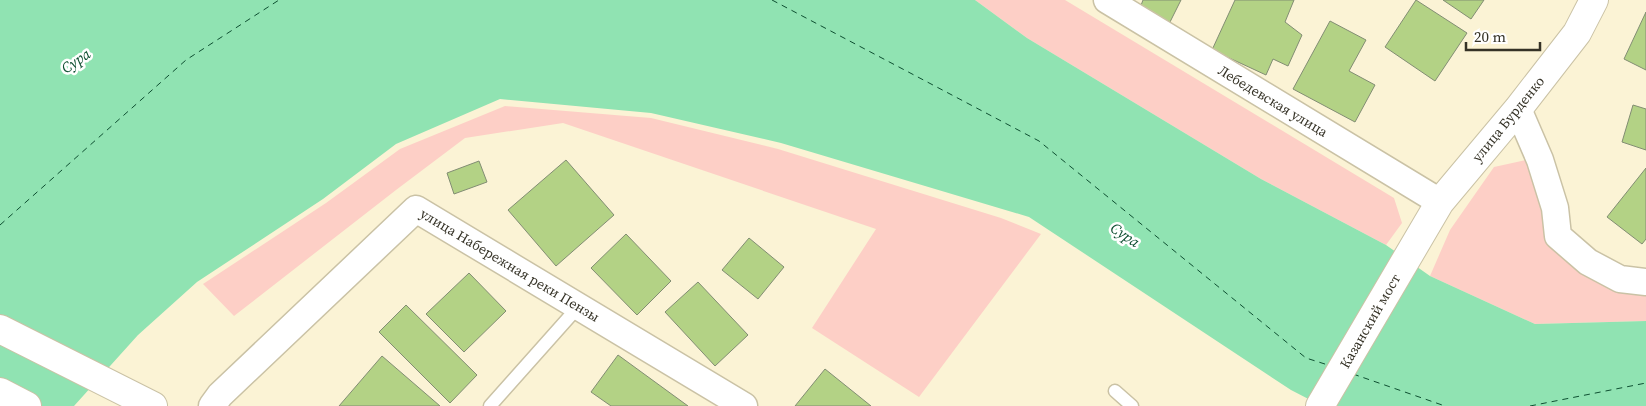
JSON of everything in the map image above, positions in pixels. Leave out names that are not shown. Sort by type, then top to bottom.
[{"type":"street","name":"Лебедевская улица","points":[[1106,0],[1440,202]]},
{"type":"street","name":"улица Бурденко","points":[[1420,236],[1440,202],[1518,109],[1577,33],[1594,0]]},
{"type":"street","points":[[1518,109],[1540,160],[1555,208],[1558,236],[1588,262],[1620,279],[1646,282]]},
{"type":"street","name":"улица Набережная реки Пензы","points":[[221,402],[416,209],[744,406]]},
{"type":"street","name":"Казанский мост","points":[[1320,406],[1420,236]]},
{"type":"street","points":[[0,329],[154,405]]},
{"type":"street","points":[[0,392],[27,406]]},
{"type":"lane","points":[[490,406],[579,306]]},
{"type":"lane","points":[[1115,391],[1132,406]]},
{"type":"shaded area","points":[[975,0],[1065,0],[1394,198],[1402,223],[1386,245],[1261,179],[1027,38]]},
{"type":"shaded area","points":[[505,106],[651,118],[778,149],[1001,218],[1041,234],[919,397],[812,328],[876,229],[563,123],[465,138],[234,316],[203,284],[326,203],[400,149]]},
{"type":"shaded area","points":[[1526,160],[1577,269],[1616,292],[1646,291],[1646,321],[1535,324],[1430,276],[1450,230],[1494,167]]},
{"type":"water","name":"Сура","points":[[0,0],[975,0],[1027,38],[1261,179],[1386,245],[1430,276],[1535,324],[1646,321],[1646,406],[1322,406],[1291,390],[1029,217],[781,143],[651,113],[500,99],[396,144],[323,199],[197,282],[138,335],[74,406],[0,406]]},
{"type":"building","points":[[1143,0],[1181,0],[1170,22],[1140,8]]},
{"type":"building","points":[[1235,0],[1294,0],[1285,22],[1302,35],[1288,66],[1273,59],[1266,75],[1212,50]]},
{"type":"building","points":[[1416,0],[1467,33],[1435,81],[1385,47]]},
{"type":"building","points":[[1443,0],[1484,0],[1471,19]]},
{"type":"building","points":[[1646,12],[1646,70],[1624,59]]},
{"type":"building","points":[[1330,21],[1366,40],[1349,71],[1375,85],[1355,122],[1293,89]]},
{"type":"building","points":[[1633,105],[1646,109],[1646,150],[1622,142]]},
{"type":"building","points":[[566,160],[614,215],[556,266],[508,210]]},
{"type":"building","points":[[479,161],[487,182],[454,194],[447,173]]},
{"type":"building","points":[[1646,168],[1646,239],[1642,244],[1607,217]]},
{"type":"building","points":[[626,234],[671,281],[637,315],[591,268]]},
{"type":"building","points":[[749,238],[784,267],[758,299],[722,270]]},
{"type":"building","points":[[469,273],[506,311],[464,352],[426,314]]},
{"type":"building","points":[[698,282],[748,335],[715,366],[665,312]]},
{"type":"building","points":[[406,305],[477,375],[450,403],[379,332]]},
{"type":"building","points":[[618,355],[688,406],[611,406],[591,392]]},
{"type":"building","points":[[382,356],[440,406],[339,406]]},
{"type":"building","points":[[825,369],[871,406],[795,406]]},
{"type":"ferry route","points":[[0,225],[186,60],[279,0]]},
{"type":"ferry route","points":[[772,0],[1039,141],[1306,358],[1328,365]]},
{"type":"ferry route","points":[[1353,374],[1445,406]]},
{"type":"ferry route","points":[[1530,406],[1646,383]]}]
